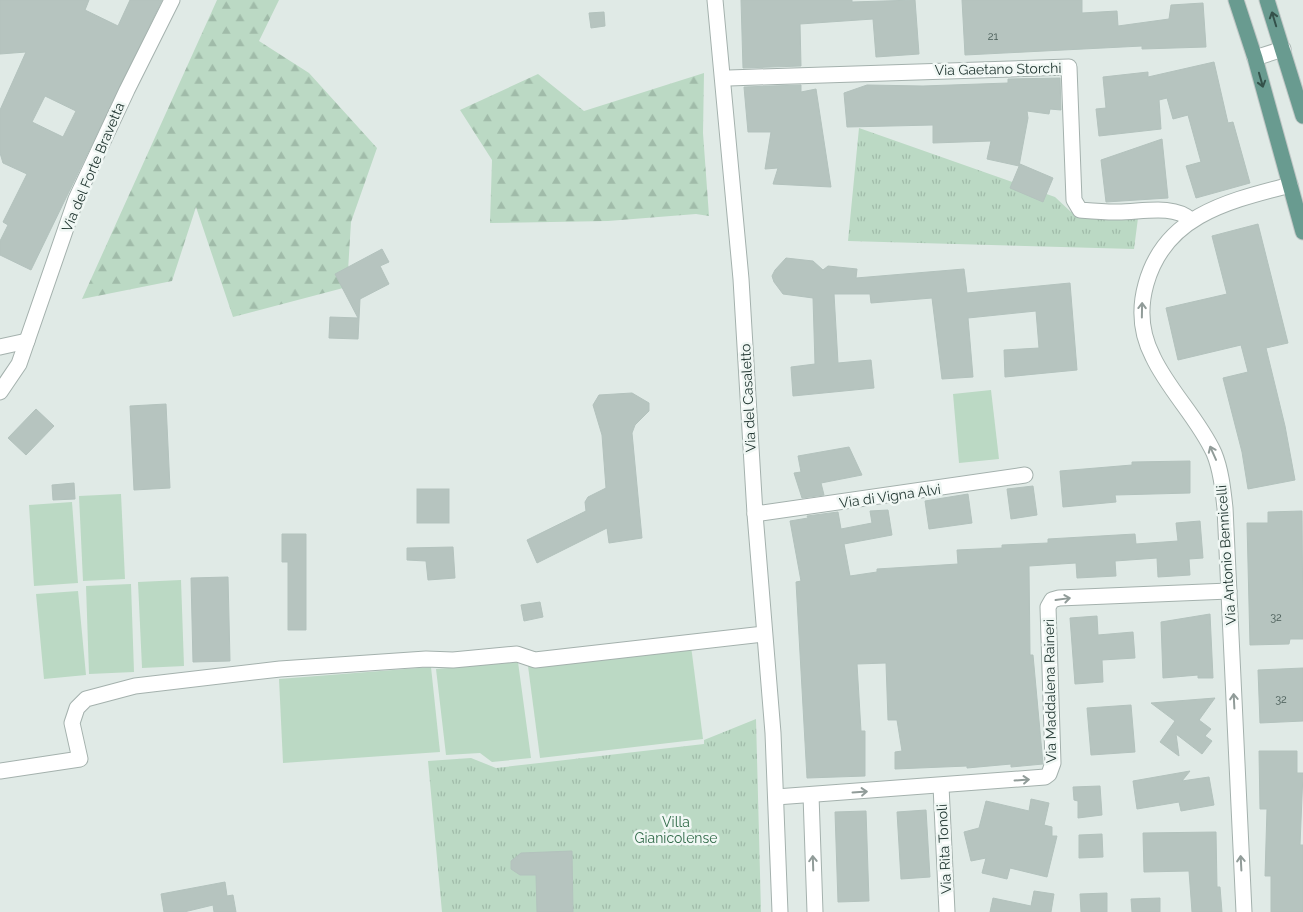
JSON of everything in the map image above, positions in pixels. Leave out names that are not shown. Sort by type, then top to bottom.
[{"type":"main road","points":[[1236,0],[1255,58],[1303,232]]},
{"type":"main road","points":[[1267,0],[1303,116]]},
{"type":"street","name":"Via del Forte Bravetta","points":[[0,392],[19,364],[76,199],[172,0]]},
{"type":"street","name":"Via del Casaletto","points":[[715,0],[741,279],[755,514],[776,797],[780,912]]},
{"type":"street","points":[[1255,58],[1283,49]]},
{"type":"street","name":"Via Gaetano Storchi","points":[[729,78],[1069,67],[1074,200],[1078,208],[1080,210],[1116,212],[1168,212],[1183,215],[1191,220]]},
{"type":"street","name":"Via Antonio Bennicelli","points":[[1244,912],[1224,495],[1219,466],[1208,442],[1153,358],[1142,321],[1142,299],[1153,263],[1164,244],[1191,220],[1212,209],[1290,186]]},
{"type":"street","points":[[0,347],[27,341]]},
{"type":"street","name":"Via di Vigna Alvi","points":[[755,514],[1025,475]]},
{"type":"street","name":"Via Maddalena Raineri","points":[[776,797],[1037,779],[1049,774],[1053,763],[1048,607],[1052,600],[1059,598],[1229,591]]},
{"type":"street","points":[[0,771],[80,759],[72,723],[77,708],[86,699],[135,686],[280,669],[416,659],[453,660],[517,654],[535,660],[764,634]]},
{"type":"street","name":"Via Rita Tonoli","points":[[942,786],[947,912]]},
{"type":"street","points":[[811,795],[815,912]]},
{"type":"green space","points":[[217,0],[279,0],[259,41],[309,73],[377,148],[351,222],[347,287],[233,317],[196,207],[172,281],[82,299]]},
{"type":"green space","points":[[704,73],[703,133],[709,216],[696,214],[608,221],[490,223],[492,160],[460,110],[538,74],[584,111]]},
{"type":"green space","points":[[859,128],[1055,197],[1071,212],[1138,218],[1134,249],[848,241]]},
{"type":"green space","points":[[991,390],[999,459],[959,463],[953,394]]},
{"type":"green space","points":[[121,494],[125,579],[83,581],[79,496]]},
{"type":"green space","points":[[72,502],[78,583],[34,586],[29,505]]},
{"type":"green space","points":[[181,580],[184,666],[142,668],[138,582]]},
{"type":"green space","points":[[131,584],[134,672],[89,674],[86,586]]},
{"type":"green space","points":[[78,591],[86,675],[44,679],[36,594]]},
{"type":"green space","points":[[691,646],[703,739],[540,758],[528,666]]},
{"type":"green space","points":[[518,662],[531,758],[492,762],[480,753],[446,755],[436,669]]},
{"type":"green space","points":[[431,667],[440,752],[283,763],[279,679]]},
{"type":"green space","name":"Villa Gianicolense","points":[[756,719],[761,912],[442,912],[428,761],[471,758],[496,768],[704,744],[704,740]]},
{"type":"building","points":[[0,0],[89,0],[85,10],[118,26],[130,0],[162,0],[31,270],[0,255],[0,241],[8,225],[3,222],[27,174],[3,163],[0,153],[0,110],[26,52],[0,54]],"holes":[[[45,96],[76,111],[63,137],[32,122]]]},
{"type":"building","points":[[741,0],[852,0],[852,2],[915,0],[919,54],[876,57],[873,19],[800,24],[801,66],[743,68]]},
{"type":"building","points":[[962,0],[1082,0],[1082,13],[1117,11],[1118,26],[1169,19],[1171,5],[1203,3],[1206,47],[1142,49],[1142,46],[965,55]]},
{"type":"building","points":[[604,12],[605,26],[591,28],[589,13]]},
{"type":"building","points":[[1214,62],[1228,123],[1233,122],[1250,183],[1196,198],[1186,166],[1201,162],[1188,115],[1173,119],[1167,98],[1159,100],[1161,129],[1099,136],[1096,109],[1106,108],[1103,77],[1148,72],[1148,77]]},
{"type":"building","points":[[1060,78],[1061,110],[1050,109],[1049,114],[1027,111],[1028,118],[1019,166],[987,159],[991,141],[933,143],[933,125],[847,127],[844,93],[867,85],[923,86],[1008,83],[1008,79]]},
{"type":"building","points":[[801,85],[801,92],[816,89],[831,187],[773,184],[778,168],[765,169],[771,132],[748,132],[744,87]]},
{"type":"building","points":[[1162,139],[1168,198],[1106,202],[1101,160]]},
{"type":"building","points":[[1020,164],[1053,178],[1043,202],[1010,188]]},
{"type":"building","points":[[1258,224],[1288,343],[1266,348],[1285,426],[1295,480],[1248,489],[1242,452],[1223,378],[1248,372],[1241,345],[1178,360],[1166,308],[1227,294],[1212,236]]},
{"type":"building","points":[[382,249],[389,262],[380,266],[389,284],[360,299],[358,339],[329,338],[330,317],[358,318],[335,274]]},
{"type":"building","points":[[786,258],[813,261],[823,270],[828,266],[857,269],[856,278],[964,269],[967,293],[1070,283],[1077,370],[1005,377],[1004,350],[1039,348],[1036,311],[968,318],[973,377],[942,379],[932,298],[871,303],[870,294],[834,294],[838,363],[871,360],[874,388],[793,396],[791,367],[815,364],[813,298],[783,294],[774,282],[772,276],[775,270]]},
{"type":"building","points":[[632,393],[649,403],[649,411],[635,425],[632,433],[642,538],[609,543],[607,528],[537,563],[527,540],[586,511],[585,502],[588,497],[606,488],[602,435],[593,405],[599,395]]},
{"type":"building","points":[[166,404],[170,488],[134,490],[130,406]]},
{"type":"building","points":[[36,409],[54,426],[26,455],[8,438]]},
{"type":"building","points":[[849,447],[862,475],[821,483],[824,495],[802,498],[794,473],[801,472],[798,456]]},
{"type":"building","points":[[1190,461],[1190,493],[1115,495],[1116,502],[1063,507],[1060,471],[1132,465],[1132,462]]},
{"type":"building","points":[[74,483],[75,499],[53,500],[52,485]]},
{"type":"building","points":[[1033,486],[1037,515],[1011,519],[1007,489]]},
{"type":"building","points":[[417,489],[449,489],[449,523],[417,523]]},
{"type":"building","points":[[968,494],[972,523],[929,529],[925,501]]},
{"type":"building","points":[[888,510],[892,535],[844,544],[850,576],[877,572],[877,569],[958,564],[957,550],[1002,548],[1002,545],[1048,543],[1048,539],[1135,534],[1136,544],[1178,541],[1176,523],[1200,521],[1203,558],[1189,559],[1190,575],[1158,577],[1157,558],[1115,561],[1116,576],[1077,578],[1076,563],[1029,566],[1030,655],[1033,655],[1043,764],[1011,767],[1011,764],[967,768],[967,766],[895,769],[895,752],[902,751],[897,720],[888,720],[886,663],[857,664],[861,731],[865,731],[865,776],[807,778],[796,582],[801,581],[790,521],[808,518],[807,516],[838,512],[841,529],[872,523],[870,511]]},
{"type":"building","points":[[1302,511],[1303,639],[1290,639],[1289,644],[1250,645],[1247,523],[1268,523],[1268,512]]},
{"type":"building","points":[[282,534],[306,534],[306,630],[288,630],[288,562],[282,562]]},
{"type":"building","points":[[453,547],[455,578],[428,580],[426,561],[407,560],[407,548]]},
{"type":"building","points":[[228,577],[230,661],[193,662],[191,578]]},
{"type":"building","points":[[540,602],[543,617],[524,621],[521,605]]},
{"type":"building","points":[[1210,614],[1213,678],[1198,678],[1198,675],[1163,678],[1161,622]]},
{"type":"building","points":[[1097,616],[1098,635],[1133,632],[1135,658],[1102,660],[1103,682],[1075,684],[1070,618]]},
{"type":"building","points":[[1303,668],[1303,721],[1260,723],[1258,670]]},
{"type":"building","points":[[1215,698],[1199,720],[1211,729],[1205,736],[1212,741],[1202,754],[1176,734],[1179,756],[1160,742],[1175,721],[1151,703]]},
{"type":"building","points":[[1131,705],[1135,752],[1091,755],[1087,708]]},
{"type":"building","points":[[1259,751],[1297,751],[1297,773],[1303,773],[1300,845],[1303,845],[1303,912],[1271,912],[1271,876],[1265,876],[1267,809],[1260,809]]},
{"type":"building","points":[[1190,771],[1182,781],[1209,777],[1214,805],[1181,811],[1179,802],[1137,809],[1133,781]]},
{"type":"building","points":[[1100,786],[1102,815],[1078,818],[1078,801],[1074,800],[1073,787]]},
{"type":"building","points":[[1031,799],[1049,803],[1044,825],[1052,827],[1052,836],[1057,836],[1047,877],[1010,868],[1007,879],[982,873],[986,858],[971,861],[964,832],[979,828],[986,801],[1029,811]]},
{"type":"building","points":[[926,810],[930,877],[901,879],[897,812]]},
{"type":"building","points":[[866,811],[869,901],[838,902],[835,812]]},
{"type":"building","points":[[1216,832],[1217,887],[1220,887],[1222,912],[1192,912],[1189,871],[1144,872],[1143,833]]},
{"type":"building","points":[[1102,834],[1103,857],[1079,858],[1079,835]]},
{"type":"building","points":[[572,851],[573,912],[537,912],[536,875],[520,875],[511,869],[511,861],[521,853]]},
{"type":"building","points":[[225,882],[227,896],[233,895],[236,912],[214,912],[213,905],[184,912],[164,912],[161,894]]},
{"type":"building","points":[[1034,891],[1054,894],[1051,912],[990,912],[993,898],[1031,906]]},
{"type":"building","points":[[1107,893],[1107,912],[1081,912],[1080,894]]},
{"type":"building","points":[[1160,898],[1160,912],[1132,912],[1131,899]]}]
